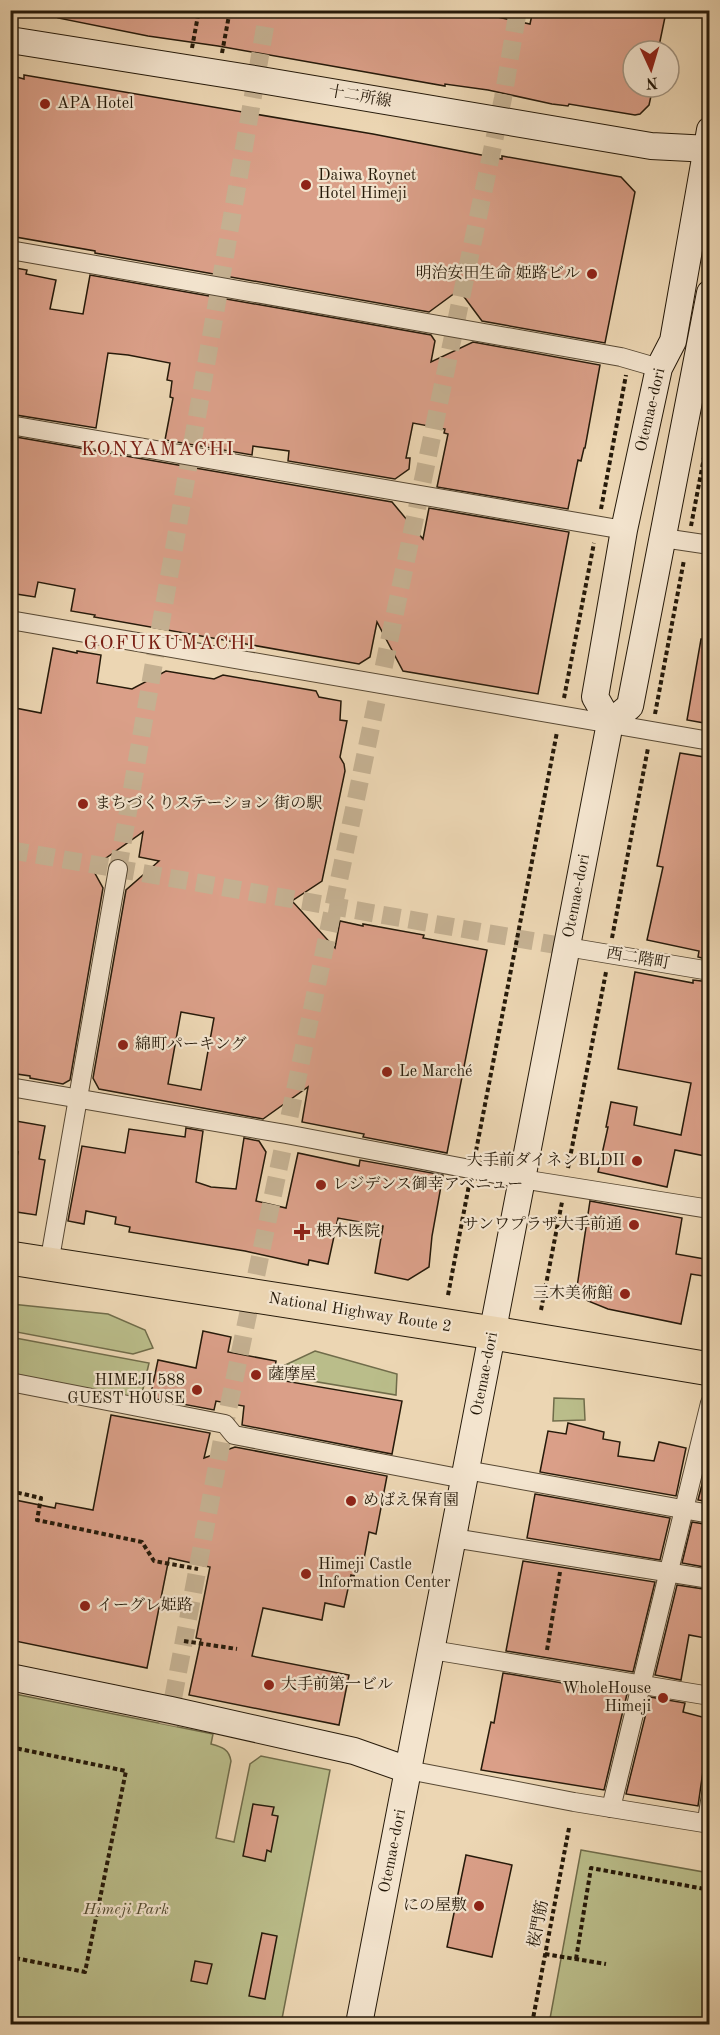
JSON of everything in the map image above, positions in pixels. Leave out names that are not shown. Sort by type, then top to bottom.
[{"type":"highway","name":"National Highway Route 2","points":[[10,1258],[710,1369]]},
{"type":"street","name":"十二所線","points":[[10,40],[651,146],[708,142]]},
{"type":"street","name":"Otemae-dori","points":[[610,723],[595,697],[624,530],[659,368],[673,341],[708,142]]},
{"type":"street","points":[[10,250],[629,360],[659,368]]},
{"type":"street","name":"Otemae-dori","points":[[360,2025],[610,723],[630,706],[675,540],[702,365],[710,293]]},
{"type":"street","points":[[10,425],[624,530]]},
{"type":"street","points":[[675,540],[710,545]]},
{"type":"street","points":[[10,620],[710,741]]},
{"type":"street","points":[[49,1264],[118,869]]},
{"type":"street","name":"西二階町","points":[[567,947],[710,971]]},
{"type":"street","points":[[10,1087],[286,1134],[522,1179],[710,1209]]},
{"type":"street","points":[[10,1382],[225,1424],[234,1435],[710,1514]]},
{"type":"street","points":[[611,1808],[710,1403]]},
{"type":"street","points":[[453,1538],[710,1580]]},
{"type":"street","points":[[432,1650],[710,1696]]},
{"type":"street","points":[[10,1677],[354,1751],[408,1770],[706,1824]]},
{"type":"lane","points":[[706,1824],[710,1772]]},
{"type":"path","points":[[192,49],[199,10]]},
{"type":"path","points":[[222,54],[230,10]]},
{"type":"path","points":[[448,1294],[629,360]]},
{"type":"path","points":[[541,1310],[652,731],[675,540],[710,426]]},
{"type":"path","points":[[10,1491],[41,1498],[37,1520],[142,1542],[153,1561],[198,1569]]},
{"type":"path","points":[[543,1669],[562,1555]]},
{"type":"path","points":[[184,1641],[237,1649]]},
{"type":"path","points":[[10,1747],[126,1771],[85,1972],[10,1957]]},
{"type":"path","name":"桜門筋","points":[[532,2025],[569,1828]]},
{"type":"path","points":[[576,1959],[591,1868],[710,1890]]},
{"type":"path","points":[[545,1954],[606,1964]]},
{"type":"green space","points":[[11,1304],[108,1314],[145,1330],[153,1348],[133,1354],[11,1331]]},
{"type":"green space","points":[[10,1337],[149,1363],[140,1402],[11,1373]]},
{"type":"green space","points":[[315,1351],[397,1374],[396,1395],[282,1376],[281,1367]]},
{"type":"green space","points":[[554,1398],[584,1399],[585,1420],[553,1421]]},
{"type":"green space","name":"Himeji Park","points":[[10,1693],[213,1734],[211,1744],[224,1749],[231,1761],[216,1838],[234,1842],[250,1764],[261,1756],[330,1770],[281,2024],[11,2024]]},
{"type":"green space","points":[[581,1850],[709,1873],[709,2024],[549,2024]]},
{"type":"building","points":[[58,10],[499,10],[497,17],[530,24],[533,10],[595,10],[619,15],[620,10],[633,10],[665,17],[660,39],[621,39],[621,99],[650,99],[649,105],[640,114],[635,115],[569,104],[568,106],[552,104],[488,90],[445,84],[445,86],[148,36],[58,18]]},
{"type":"building","points":[[24,75],[373,134],[502,159],[502,156],[621,177],[635,192],[605,343],[482,321],[459,290],[429,312],[10,236],[10,86],[13,76],[24,79]]},
{"type":"building","points":[[10,267],[27,270],[26,274],[56,280],[50,309],[83,314],[90,275],[431,335],[435,341],[431,362],[473,342],[600,365],[585,448],[581,461],[578,460],[568,509],[437,487],[448,434],[444,433],[445,429],[413,423],[406,458],[410,458],[409,469],[395,479],[288,461],[289,451],[253,446],[252,455],[165,440],[173,398],[170,397],[172,381],[167,380],[170,363],[128,355],[108,353],[96,428],[10,414]]},
{"type":"building","points":[[10,436],[392,502],[423,539],[429,508],[569,532],[538,694],[403,671],[377,622],[370,657],[359,664],[71,611],[75,589],[38,582],[35,597],[10,593]]},
{"type":"building","points":[[701,639],[710,640],[710,724],[687,720]]},
{"type":"building","points":[[53,648],[101,655],[97,683],[132,689],[166,671],[214,679],[223,675],[316,691],[319,697],[341,701],[340,720],[347,721],[340,757],[345,771],[322,881],[292,901],[335,948],[340,921],[424,935],[423,938],[487,950],[447,1153],[363,1137],[364,1134],[302,1122],[308,1087],[263,1119],[99,1089],[93,1078],[126,890],[159,861],[139,857],[143,832],[92,868],[103,888],[70,1080],[63,1084],[10,1073],[10,707],[41,713]],"holes":[[[181,1012],[214,1018],[201,1090],[168,1084]]]},
{"type":"building","points":[[680,753],[710,758],[710,960],[698,957],[699,951],[647,940],[663,867],[657,866]]},
{"type":"building","points":[[635,972],[693,983],[693,980],[710,982],[710,1157],[675,1150],[667,1187],[598,1172],[611,1102],[637,1107],[634,1125],[681,1135],[691,1083],[618,1069]]},
{"type":"building","points":[[10,1120],[45,1126],[39,1159],[45,1160],[36,1215],[10,1211],[10,1195],[18,1152],[10,1151]]},
{"type":"building","points":[[186,1128],[203,1131],[196,1182],[211,1187],[236,1189],[244,1138],[259,1141],[266,1152],[256,1201],[286,1208],[298,1153],[359,1166],[360,1160],[443,1175],[429,1267],[408,1280],[375,1273],[383,1226],[338,1218],[328,1264],[309,1260],[308,1265],[245,1251],[129,1232],[130,1227],[115,1224],[116,1217],[86,1211],[84,1224],[68,1221],[82,1146],[125,1153],[129,1129],[185,1137]]},
{"type":"building","points":[[590,1201],[682,1218],[676,1254],[710,1260],[710,1277],[691,1274],[681,1324],[608,1309],[588,1301],[577,1287]]},
{"type":"building","points":[[203,1331],[231,1337],[228,1352],[276,1361],[273,1379],[402,1401],[392,1454],[242,1425],[244,1406],[216,1401],[214,1410],[150,1398],[158,1360],[196,1368]]},
{"type":"building","points":[[111,1415],[210,1433],[204,1458],[235,1447],[387,1476],[376,1534],[369,1532],[362,1570],[356,1569],[354,1576],[351,1575],[344,1607],[325,1603],[322,1620],[263,1608],[252,1656],[349,1675],[339,1725],[189,1695],[201,1639],[196,1638],[210,1567],[169,1558],[147,1668],[10,1640],[10,1499],[55,1508],[56,1503],[93,1510]]},
{"type":"building","points":[[568,1423],[604,1432],[603,1439],[620,1442],[618,1456],[654,1461],[659,1442],[686,1448],[676,1496],[540,1472],[548,1431],[566,1434]]},
{"type":"building","points":[[710,1454],[710,1502],[698,1500]]},
{"type":"building","points":[[535,1494],[670,1518],[660,1560],[527,1538]]},
{"type":"building","points":[[692,1522],[710,1525],[710,1568],[682,1563]]},
{"type":"building","points":[[523,1561],[655,1582],[633,1672],[506,1651]]},
{"type":"building","points":[[677,1585],[710,1590],[710,1633],[707,1632],[705,1638],[689,1635],[681,1680],[655,1675]]},
{"type":"building","points":[[503,1673],[627,1694],[604,1790],[481,1770],[491,1722],[494,1723]]},
{"type":"building","points":[[650,1697],[685,1703],[683,1712],[710,1719],[710,1765],[703,1771],[698,1806],[626,1794]]},
{"type":"building","points":[[253,1804],[274,1807],[272,1815],[278,1816],[271,1852],[267,1850],[265,1861],[243,1856]]},
{"type":"building","name":"にの屋敷","points":[[466,1855],[512,1865],[492,1957],[447,1947]]},
{"type":"building","points":[[262,1933],[277,1936],[265,1999],[249,1996]]},
{"type":"building","points":[[195,1961],[212,1964],[207,1984],[191,1981]]},
{"type":"tunnel","points":[[118,869],[268,10]]},
{"type":"tunnel","points":[[168,1725],[225,1424],[503,98],[518,10]]},
{"type":"tunnel","points":[[10,850],[567,947]]},
{"type":"place","name":"APA Hotel","points":[[45,104]]},
{"type":"place","name":"Daiwa Roynet Hotel Himeji","points":[[306,185]]},
{"type":"place","name":"明治安田生命 姫路ビル","points":[[592,274]]},
{"type":"place","name":"まちづくりステーション 街の駅","points":[[83,804]]},
{"type":"place","name":"綿町パーキング","points":[[123,1045]]},
{"type":"place","name":"Le Marché","points":[[387,1072]]},
{"type":"place","name":"大手前ダイネンBLDII","points":[[637,1161]]},
{"type":"place","name":"レジデンス御幸アベニュー","points":[[321,1185]]},
{"type":"place","name":"サンワプラザ大手前通","points":[[634,1225]]},
{"type":"place","name":"根木医院","points":[[302,1232]]},
{"type":"place","name":"三木美術館","points":[[625,1294]]},
{"type":"place","name":"薩摩屋","points":[[256,1375]]},
{"type":"place","name":"HIMEJI 588 GUEST HOUSE","points":[[197,1390]]},
{"type":"place","name":"めばえ保育園","points":[[351,1501]]},
{"type":"place","name":"Himeji Castle Information Center","points":[[306,1574]]},
{"type":"place","name":"イーグレ姫路","points":[[85,1606]]},
{"type":"place","name":"大手前第一ビル","points":[[269,1685]]},
{"type":"place","name":"WholeHouse Himeji","points":[[663,1698]]},
{"type":"place","name":"にの屋敷","points":[[479,1906]]},
{"type":"district","name":"KONYAMACHI","points":[[158,450]]},
{"type":"district","name":"GOFUKUMACHI","points":[[170,644]]}]
